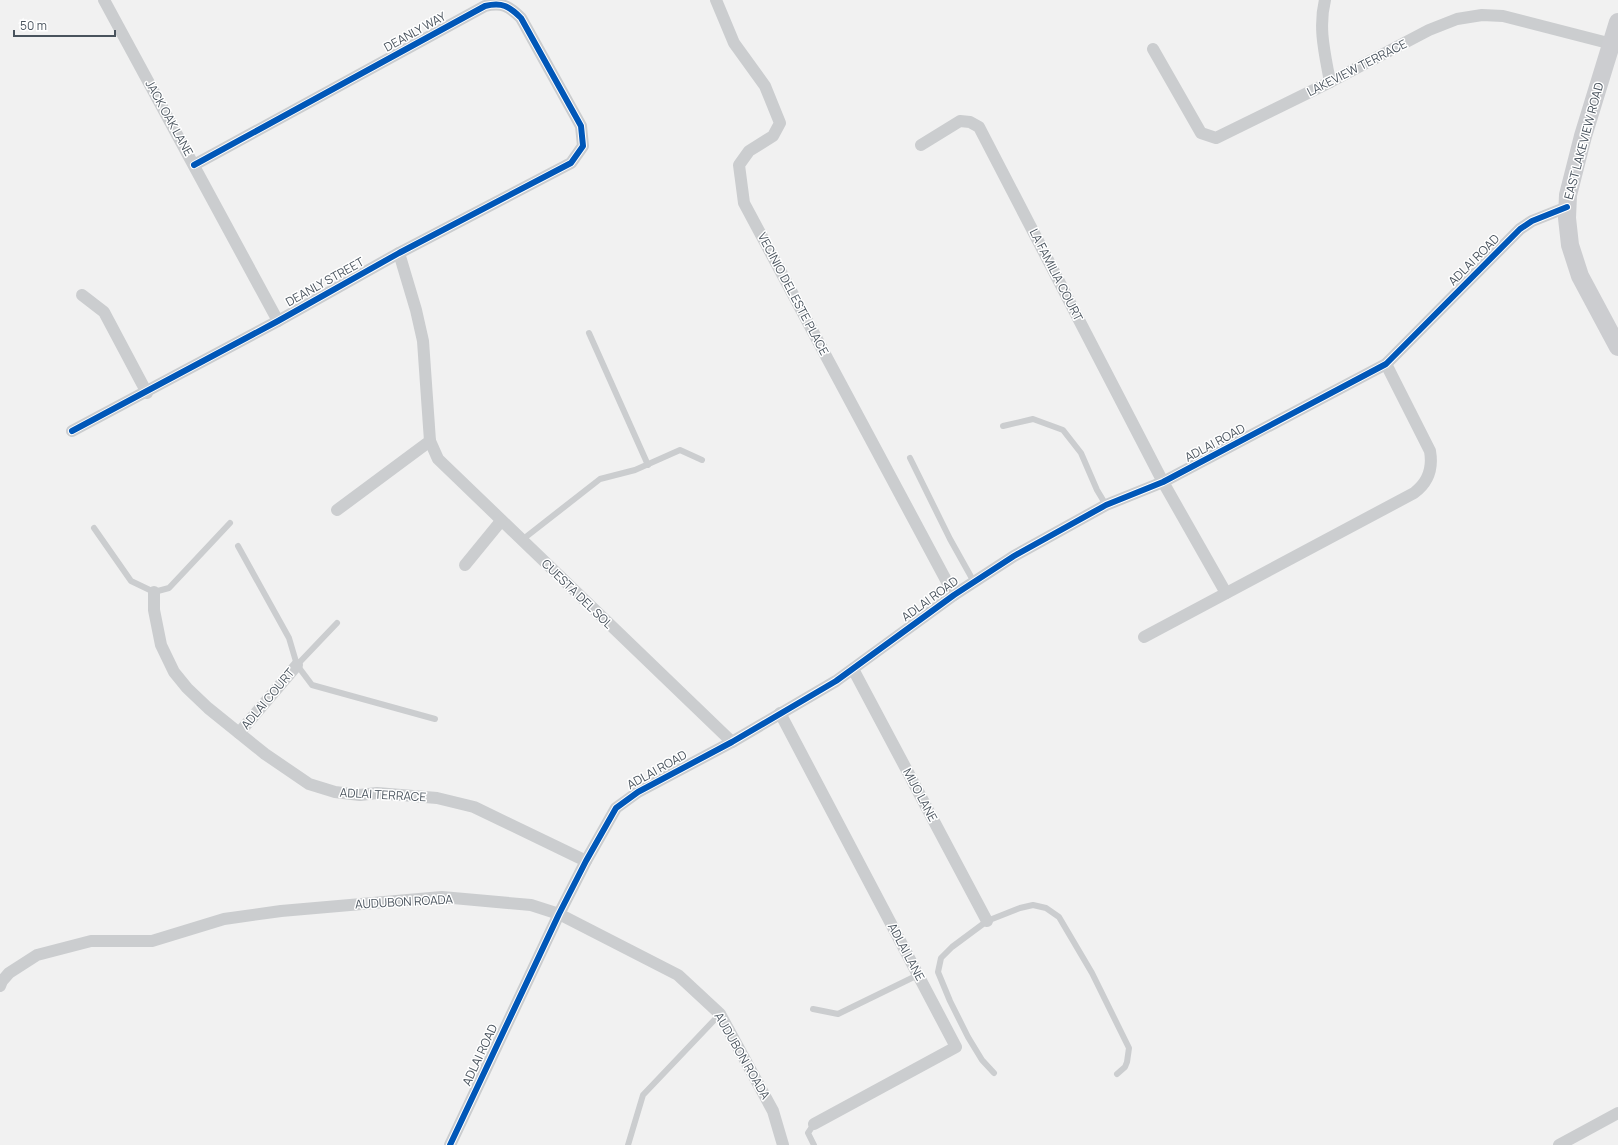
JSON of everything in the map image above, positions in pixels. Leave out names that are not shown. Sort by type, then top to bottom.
[{"type":"street","name":"JACK OAK LANE","points":[[104,0],[278,321]]},
{"type":"street","name":"VECINIO DEL ESTE PLACE","points":[[716,0],[734,43],[765,86],[780,123],[773,136],[749,151],[740,165],[744,203],[954,595]]},
{"type":"street","points":[[1325,0],[1322,11],[1321,36],[1330,82]]},
{"type":"street","name":"DEANLY WAY","points":[[194,165],[485,6],[497,3],[512,9],[521,18],[581,126],[583,146]]},
{"type":"street","name":"LAKEVIEW TERRACE","points":[[1153,49],[1201,133],[1216,138],[1443,24],[1472,16],[1503,16],[1612,44]]},
{"type":"street","name":"EAST LAKEVIEW ROAD","points":[[1618,22],[1584,136],[1568,195],[1567,207],[1568,229],[1574,261],[1587,291],[1618,347]]},
{"type":"street","name":"LA FAMILIA COURT","points":[[921,145],[960,121],[970,122],[979,127],[1163,482],[1226,593]]},
{"type":"street","name":"DEANLY STREET","points":[[72,431],[147,392],[399,254],[571,164],[583,146]]},
{"type":"street","name":"ADLAI ROAD","points":[[450,1145],[559,914],[586,861],[616,808],[638,792],[732,742],[836,681],[954,595],[1014,556],[1106,505],[1163,482],[1386,364],[1520,229],[1532,222],[1567,207]]},
{"type":"street","name":"CUESTA DEL SOL","points":[[399,254],[416,310],[423,341],[430,441],[438,459],[732,742]]},
{"type":"street","points":[[82,295],[104,312],[147,392]]},
{"type":"street","points":[[1144,637],[1414,493],[1424,484],[1432,465],[1430,451],[1386,364]]},
{"type":"street","points":[[337,510],[430,441]]},
{"type":"street","points":[[465,565],[501,521]]},
{"type":"street","name":"ADLAI TERRACE","points":[[154,592],[154,610],[161,645],[174,672],[187,688],[239,733],[286,769],[309,784],[335,792],[360,794],[377,793],[437,798],[474,807],[586,861]]},
{"type":"street","name":"ADLAI COURT","points":[[239,733],[297,665]]},
{"type":"street","name":"MIJO LANE","points":[[853,669],[987,921]]},
{"type":"street","name":"ADLAI LANE","points":[[780,714],[956,1047],[814,1124]]},
{"type":"street","name":"AUDUBON ROADA","points":[[0,986],[2,981],[9,973],[37,955],[91,941],[152,941],[224,920],[281,911],[442,897],[531,905],[559,914],[678,975],[720,1014],[772,1111],[781,1144]]},
{"type":"street","points":[[1559,1145],[1618,1113]]},
{"type":"lane","points":[[589,333],[648,465]]},
{"type":"lane","points":[[1003,426],[1033,420],[1063,430],[1081,453],[1097,490],[1106,505]]},
{"type":"lane","points":[[522,540],[600,479],[635,470],[680,450],[702,460]]},
{"type":"lane","points":[[910,458],[950,539],[974,582]]},
{"type":"lane","points":[[94,528],[131,581],[154,592],[169,588],[230,523]]},
{"type":"lane","points":[[238,546],[289,638],[297,665],[312,684],[435,719]]},
{"type":"lane","points":[[297,665],[336,623]]},
{"type":"lane","points":[[994,1073],[982,1060],[968,1037],[950,1001],[938,972],[941,958],[952,947],[987,921],[1020,908],[1033,905],[1046,908],[1059,917],[1092,973],[1129,1048],[1125,1067],[1117,1074]]},
{"type":"lane","points":[[813,1009],[838,1014],[918,975]]},
{"type":"lane","points":[[628,1145],[643,1095],[720,1014]]},
{"type":"lane","points":[[814,1124],[808,1133],[814,1145]]},
{"type":"cycle path","points":[[72,431],[278,321],[399,253],[571,163],[583,146],[581,126],[521,18],[513,10],[496,4],[485,6],[194,165]]},
{"type":"cycle path","points":[[450,1145],[559,914],[586,861],[616,808],[638,792],[732,742],[836,681],[954,595],[1014,556],[1106,505],[1163,482],[1386,364],[1520,229],[1532,221],[1567,207]]}]
